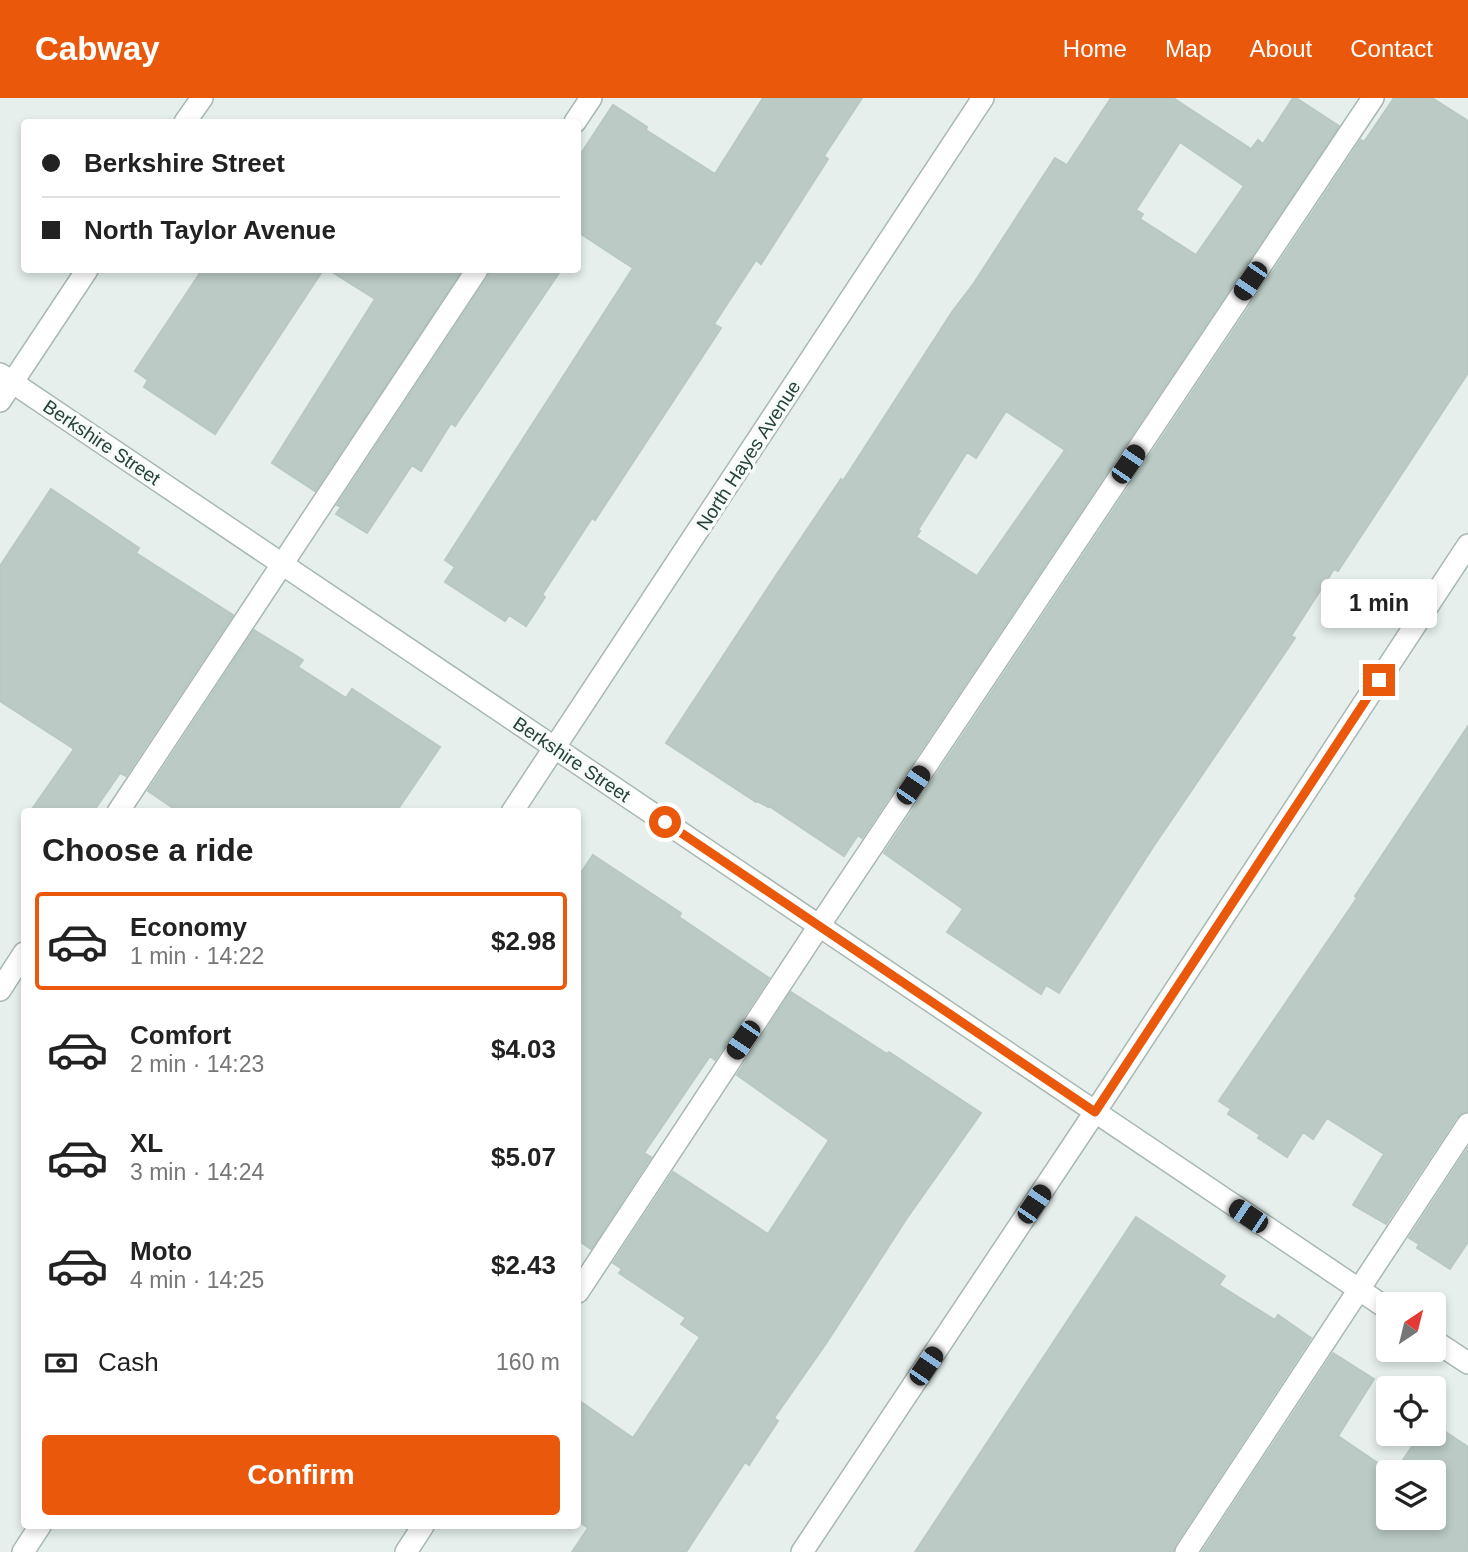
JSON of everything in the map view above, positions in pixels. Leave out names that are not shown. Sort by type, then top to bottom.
[{"type":"street","points":[[187,119],[202,98]]},
{"type":"street","points":[[577,119],[591,98]]},
{"type":"street","name":"North Hayes Avenue","points":[[515,808],[983,98]]},
{"type":"street","points":[[581,1287],[819,926],[1373,98]]},
{"type":"street","points":[[0,401],[6,378],[85,273]]},
{"type":"street","points":[[121,808],[475,273]]},
{"type":"street","name":"Berkshire Street","points":[[6,378],[1376,1301]]},
{"type":"street","points":[[802,1552],[1468,545]]},
{"type":"street","points":[[0,990],[21,958]]},
{"type":"street","points":[[1186,1552],[1468,1124]]},
{"type":"street","points":[[1446,1349],[1468,1363]]},
{"type":"street","points":[[23,1552],[38,1529]]},
{"type":"street","points":[[406,1552],[421,1529]]},
{"type":"building","points":[[763,98],[862,98],[824,156],[828,159],[761,264],[756,260],[714,324],[721,328],[595,520],[592,518],[542,595],[545,597],[526,626],[509,615],[505,621],[445,582],[455,567],[445,560],[633,268],[581,234],[581,153],[613,105],[647,127],[646,130],[715,174]]},
{"type":"building","points":[[1111,98],[1173,98],[1251,149],[1258,140],[1263,144],[1293,98],[1339,126],[862,838],[858,835],[844,856],[666,743],[841,479],[843,481],[1055,158],[1067,165]],"holes":[[[1180,142],[1244,186],[1196,255],[1140,219],[1143,214],[1136,210]],[[1006,411],[1065,450],[977,576],[916,537],[967,452],[976,458]]]},
{"type":"building","points":[[1394,98],[1432,98],[1468,121],[1468,373],[1338,571],[1334,569],[1291,636],[1295,638],[1153,847],[1059,993],[1046,985],[1041,994],[947,932],[963,909],[884,853],[1361,140],[1364,142]]},
{"type":"building","points":[[200,273],[321,273],[215,434],[144,387],[148,380],[135,371]]},
{"type":"building","points":[[334,273],[460,273],[315,491],[272,463],[375,299]]},
{"type":"building","points":[[489,273],[559,273],[455,426],[451,423],[421,471],[412,465],[367,533],[336,514],[341,507],[337,505]]},
{"type":"building","points":[[51,489],[139,548],[136,553],[233,615],[126,776],[120,773],[96,808],[33,808],[74,749],[0,701],[0,566]]},
{"type":"building","points":[[254,630],[303,660],[298,667],[346,698],[352,689],[440,747],[399,808],[173,808],[148,791]]},
{"type":"building","points":[[1468,726],[1468,1111],[1457,1117],[1386,1224],[1353,1205],[1384,1154],[1327,1118],[1313,1139],[1303,1132],[1287,1157],[1228,1114],[1231,1109],[1219,1101],[1357,898],[1355,896]]},
{"type":"building","points":[[593,855],[681,913],[679,917],[769,978],[715,1060],[710,1056],[644,1153],[651,1157],[591,1249],[581,1242],[581,873]]},
{"type":"building","points":[[791,992],[981,1113],[907,1218],[774,1418],[778,1421],[749,1465],[745,1462],[686,1552],[572,1552],[588,1528],[581,1523],[581,1402],[633,1438],[700,1337],[681,1324],[686,1318],[619,1273],[622,1269],[613,1263],[673,1172],[768,1234],[829,1140],[737,1075]]},
{"type":"building","points":[[1468,1148],[1468,1242],[1450,1269],[1417,1248],[1419,1244],[1409,1238]]},
{"type":"building","points":[[1136,1217],[1225,1276],[1219,1285],[1275,1320],[1278,1315],[1311,1338],[1175,1545],[1173,1552],[915,1552]]},
{"type":"building","points":[[1333,1353],[1374,1379],[1338,1436],[1376,1462],[1376,1530],[1446,1530],[1446,1460],[1403,1460],[1412,1446],[1446,1446],[1446,1432],[1468,1447],[1468,1552],[1202,1552]]},
{"type":"route","points":[[665,822],[1095,1112],[1379,680]]}]
